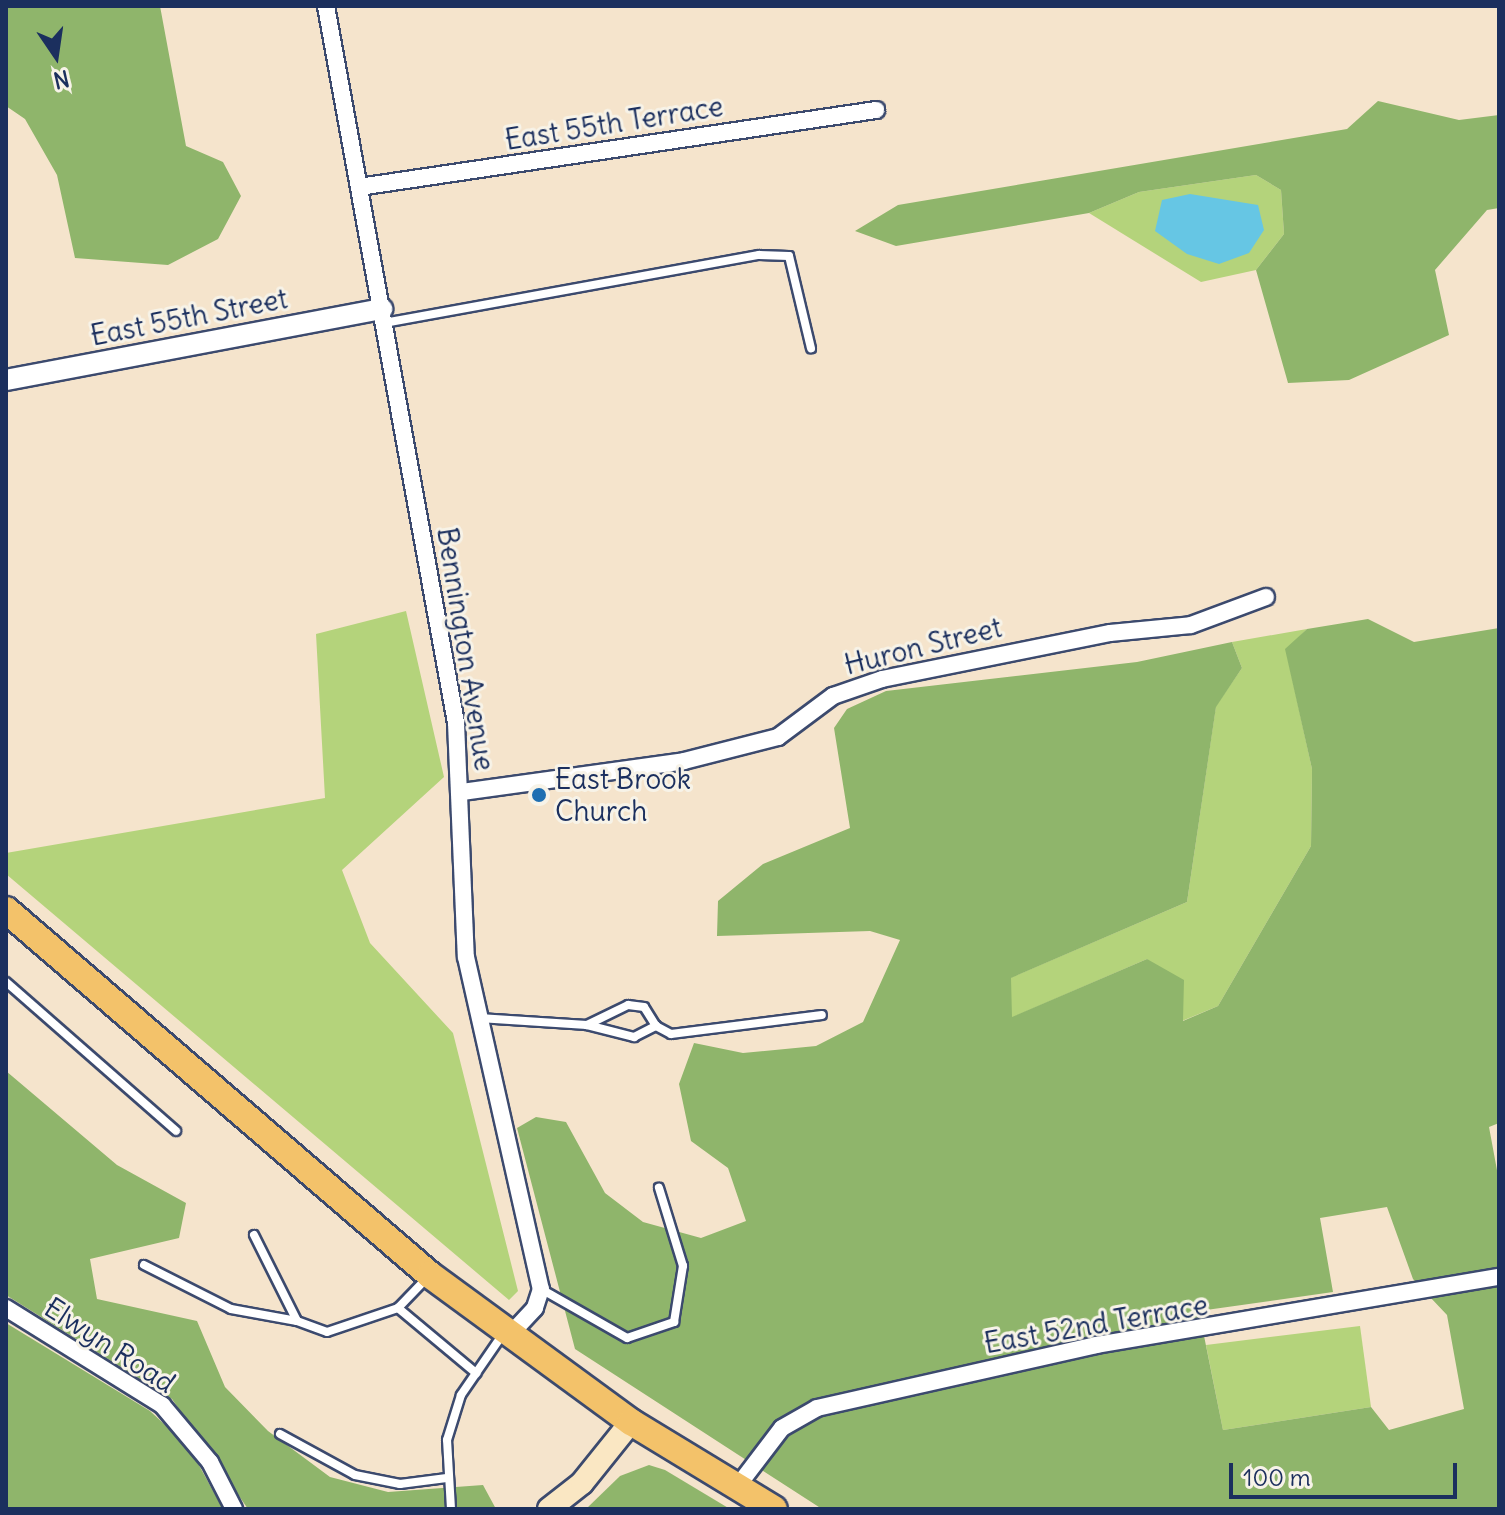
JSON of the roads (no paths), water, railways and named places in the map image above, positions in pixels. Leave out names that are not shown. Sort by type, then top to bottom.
[{"type":"highway","points":[[6,910],[430,1275],[506,1334],[631,1422],[774,1509]]},
{"type":"main road","points":[[549,1509],[601,1463],[631,1422]]},
{"type":"street","name":"Bennington Avenue","points":[[326,6],[383,316],[462,792],[459,865],[478,1018],[541,1289]]},
{"type":"street","name":"East 55th Terrace","points":[[359,187],[876,110]]},
{"type":"street","name":"East 55th Street","points":[[6,380],[383,316]]},
{"type":"street","name":"Huron Street","points":[[462,792],[684,761],[778,737],[833,696],[882,679],[1096,635],[1191,625],[1266,597]]},
{"type":"street","name":"East 52nd Terrace","points":[[737,1487],[782,1428],[817,1408],[1096,1345],[1499,1277]]},
{"type":"street","points":[[506,1334],[535,1308],[541,1289]]},
{"type":"street","name":"Elwyn Road","points":[[6,1308],[162,1405],[210,1462],[234,1509]]},
{"type":"lane","points":[[383,316],[759,255],[789,256],[811,348]]},
{"type":"lane","points":[[6,982],[176,1131]]},
{"type":"lane","points":[[587,1025],[628,1005],[644,1007],[656,1026],[671,1034],[822,1015]]},
{"type":"lane","points":[[478,1018],[587,1025],[634,1037],[656,1026]]},
{"type":"lane","points":[[541,1289],[627,1338],[674,1322],[683,1266],[659,1188]]},
{"type":"lane","points":[[254,1235],[297,1321]]},
{"type":"lane","points":[[144,1265],[231,1309],[297,1321],[327,1332],[398,1308],[430,1275]]},
{"type":"lane","points":[[398,1308],[476,1373]]},
{"type":"lane","points":[[451,1509],[447,1440],[476,1373],[506,1334]]},
{"type":"lane","points":[[280,1434],[355,1475],[400,1484],[447,1478]]},
{"type":"water","points":[[1190,194],[1258,205],[1264,230],[1249,253],[1219,264],[1187,254],[1155,231],[1162,200]]},
{"type":"place","name":"East Brook Church","points":[[539,795]]}]
